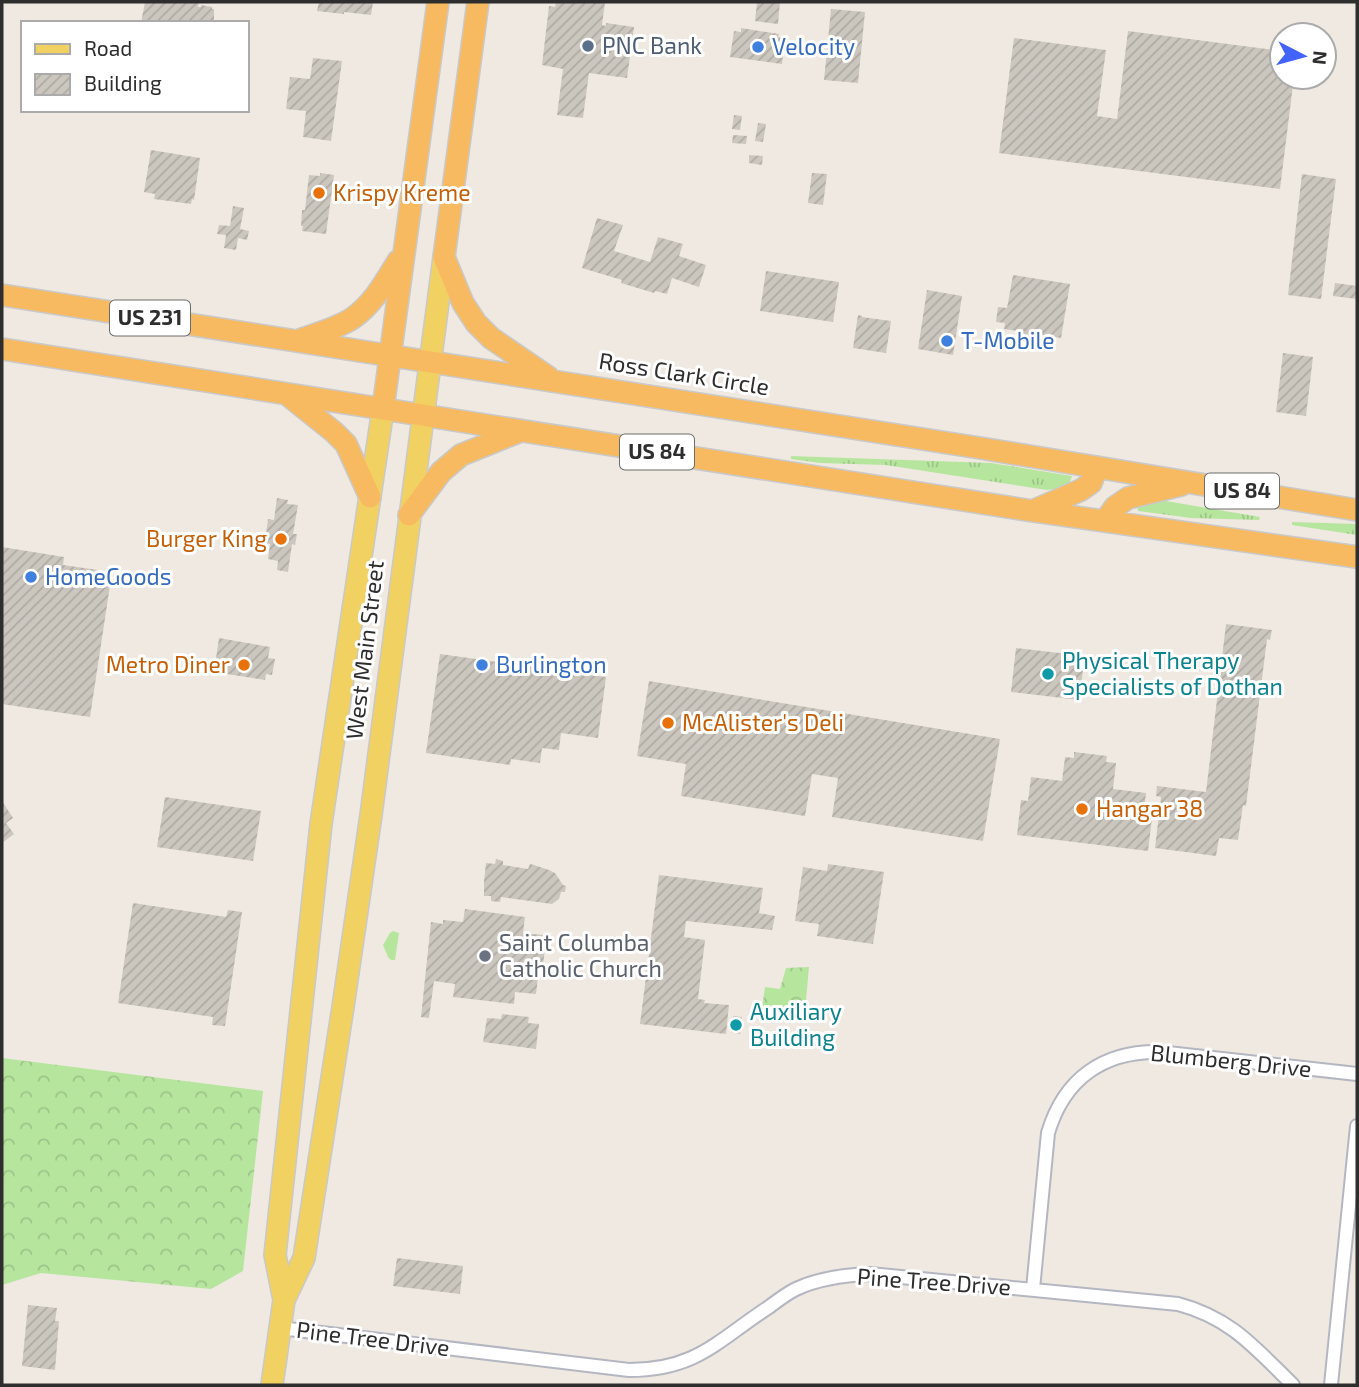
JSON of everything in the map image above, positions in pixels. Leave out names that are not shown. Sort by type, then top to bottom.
[{"type":"highway","name":"West Main Street","points":[[383,409],[438,2]]},
{"type":"highway","name":"West Main Street","points":[[444,257],[478,2]]},
{"type":"highway","points":[[298,341],[354,317],[376,297],[403,254]]},
{"type":"highway","name":"US 84","points":[[444,257],[463,303],[475,323],[491,338],[553,380]]},
{"type":"highway","name":"Ross Clark Circle","points":[[2,295],[553,380],[1357,510]]},
{"type":"highway","name":"US 231","points":[[2,349],[383,409]]},
{"type":"highway","points":[[288,394],[346,444],[370,496]]},
{"type":"highway","name":"US 84","points":[[383,409],[1105,521],[1357,557]]},
{"type":"highway","points":[[410,515],[440,472],[461,455],[522,431]]},
{"type":"highway","points":[[1033,510],[1082,490],[1091,483],[1097,467]]},
{"type":"highway","points":[[1105,521],[1115,507],[1128,498],[1190,482]]},
{"type":"main road","name":"West Main Street","points":[[272,1385],[284,1300],[304,1258],[369,828],[444,257]]},
{"type":"main road","name":"West Main Street","points":[[284,1300],[275,1255],[295,1061],[329,762],[383,409]]},
{"type":"street","name":"Blumberg Drive","points":[[1033,1289],[1048,1133],[1065,1096],[1094,1068],[1119,1056],[1146,1051],[1357,1074]]},
{"type":"street","points":[[1331,1385],[1357,1126]]},
{"type":"street","name":"Pine Tree Drive","points":[[280,1328],[645,1370],[677,1364],[707,1351],[794,1290],[828,1279],[870,1274],[1163,1301],[1193,1308],[1230,1326],[1293,1385]]},
{"type":"green space","points":[[791,456],[991,463],[1072,476],[1068,487],[1047,490],[886,465],[820,463],[791,459]]},
{"type":"green space","points":[[1160,500],[1260,517],[1259,520],[1191,518],[1138,511],[1137,503]]},
{"type":"green space","points":[[1292,522],[1357,524],[1357,535],[1292,525]]},
{"type":"green space","points":[[393,931],[399,933],[395,960],[391,960],[383,945]]},
{"type":"green space","points":[[809,967],[805,1011],[762,1008],[765,987],[780,989],[786,968]]},
{"type":"green space","points":[[2,1058],[263,1091],[243,1271],[211,1289],[41,1273],[2,1285]]},
{"type":"building","points":[[145,2],[199,2],[198,7],[201,5],[214,9],[214,21],[141,21]]},
{"type":"building","points":[[319,2],[373,2],[371,15],[317,11]]},
{"type":"building","name":"PNC Bank","points":[[556,2],[605,2],[602,25],[606,26],[606,23],[634,27],[627,78],[589,73],[583,118],[557,115],[563,69],[542,65],[549,6],[555,7]]},
{"type":"building","points":[[757,2],[780,2],[778,24],[755,21]]},
{"type":"building","points":[[831,9],[865,12],[858,83],[824,80]]},
{"type":"building","name":"Velocity","points":[[741,28],[779,34],[778,37],[785,38],[782,64],[730,57],[734,31],[741,32]]},
{"type":"building","points":[[1128,31],[1268,49],[1268,91],[1292,91],[1280,189],[999,153],[1014,38],[1106,50],[1097,116],[1117,119]]},
{"type":"building","points":[[313,58],[342,61],[331,141],[303,137],[306,111],[286,109],[290,77],[310,79]]},
{"type":"building","points":[[734,115],[742,116],[740,130],[732,129]]},
{"type":"building","points":[[758,123],[766,124],[763,142],[755,141]]},
{"type":"building","points":[[733,135],[747,136],[746,144],[732,143]]},
{"type":"building","points":[[151,150],[200,158],[194,200],[192,199],[191,204],[154,199],[155,194],[144,192]]},
{"type":"building","points":[[749,155],[763,156],[762,165],[749,163]]},
{"type":"building","name":"Krispy Kreme","points":[[320,173],[334,175],[326,234],[302,231],[301,226],[309,175],[320,176]]},
{"type":"building","points":[[812,173],[827,174],[823,205],[808,203]]},
{"type":"building","points":[[1302,174],[1336,179],[1321,299],[1288,295]]},
{"type":"building","points":[[233,206],[244,208],[240,229],[249,231],[247,240],[238,238],[236,250],[224,248],[226,235],[217,234],[219,225],[230,226]]},
{"type":"building","points":[[597,218],[623,225],[614,251],[650,262],[658,237],[683,244],[679,256],[706,265],[699,287],[672,278],[667,294],[654,293],[582,268]]},
{"type":"building","points":[[766,271],[839,282],[833,322],[760,311]]},
{"type":"building","points":[[1013,275],[1070,284],[1061,338],[1042,335],[1042,340],[1017,336],[1018,331],[1004,329],[1005,323],[996,322],[998,307],[1007,308]]},
{"type":"building","points":[[1335,283],[1357,286],[1357,299],[1333,296]]},
{"type":"building","points":[[927,290],[962,296],[953,355],[918,349]]},
{"type":"building","points":[[858,315],[891,321],[886,353],[853,348]]},
{"type":"building","points":[[1283,353],[1313,357],[1306,416],[1276,412]]},
{"type":"building","name":"Burger King","points":[[277,498],[288,500],[287,504],[298,505],[293,534],[297,534],[295,545],[292,544],[288,572],[277,570],[278,561],[268,559],[270,544],[265,543],[268,519],[274,520]]},
{"type":"building","points":[[2,547],[64,557],[63,565],[112,572],[90,717],[2,704]]},
{"type":"building","points":[[1226,624],[1272,630],[1270,640],[1267,639],[1246,806],[1243,805],[1238,840],[1219,838],[1216,856],[1155,848],[1161,797],[1156,796],[1157,786],[1206,792]]},
{"type":"building","name":"Metro Diner","points":[[219,638],[270,647],[268,658],[275,659],[272,675],[266,674],[265,680],[214,672]]},
{"type":"building","name":"Physical Therapy Specialists of Dothan","points":[[1016,648],[1085,656],[1079,700],[1011,692]]},
{"type":"building","points":[[440,654],[606,677],[598,738],[561,733],[559,750],[542,748],[540,763],[511,759],[510,765],[426,753]]},
{"type":"building","points":[[649,681],[1000,739],[983,841],[832,817],[838,778],[812,774],[805,816],[681,796],[686,764],[637,756]]},
{"type":"building","name":"Hangar 38","points":[[1074,752],[1107,756],[1106,762],[1116,763],[1113,789],[1146,793],[1143,817],[1152,818],[1148,851],[1017,835],[1021,800],[1028,801],[1031,777],[1062,781],[1065,757],[1074,758]]},
{"type":"building","points":[[165,797],[261,811],[253,861],[157,847]]},
{"type":"building","points":[[2,801],[13,818],[6,823],[14,834],[2,843]]},
{"type":"building","points":[[496,859],[503,861],[503,865],[528,869],[530,864],[549,870],[566,886],[565,892],[561,892],[559,899],[552,904],[501,897],[500,902],[491,901],[491,896],[484,896],[486,863],[495,864]]},
{"type":"building","points":[[828,864],[884,872],[873,944],[817,936],[819,924],[795,921],[803,867],[827,871]]},
{"type":"building","points":[[659,875],[763,888],[759,913],[775,916],[772,930],[686,921],[684,937],[705,940],[698,999],[705,1000],[704,1003],[729,1005],[726,1034],[640,1024]]},
{"type":"building","points":[[133,903],[226,917],[228,910],[242,912],[225,1026],[212,1025],[213,1017],[118,1003]]},
{"type":"building","name":"Saint Columba Catholic Church","points":[[465,909],[525,917],[523,933],[543,935],[541,949],[545,949],[536,994],[515,992],[514,1004],[453,997],[455,984],[434,981],[429,1018],[421,1017],[431,922],[463,922]]},
{"type":"building","points":[[502,1014],[529,1017],[528,1023],[539,1024],[536,1049],[483,1042],[487,1018],[501,1019]]},
{"type":"building","name":"Auxiliary Building","points":[[733,1016],[742,1017],[740,1034],[731,1032]]},
{"type":"building","points":[[397,1258],[463,1266],[460,1294],[393,1286]]},
{"type":"building","points":[[28,1305],[57,1308],[55,1321],[59,1321],[55,1370],[22,1366]]},
{"type":"place","name":"PNC Bank","points":[[588,46]]},
{"type":"place","name":"Velocity","points":[[758,47]]},
{"type":"place","name":"Krispy Kreme","points":[[319,193]]},
{"type":"place","name":"T-Mobile","points":[[947,341]]},
{"type":"place","name":"Burger King","points":[[281,539]]},
{"type":"place","name":"HomeGoods","points":[[31,577]]},
{"type":"place","name":"Metro Diner","points":[[244,665]]},
{"type":"place","name":"Burlington","points":[[482,665]]},
{"type":"place","name":"Physical Therapy Specialists of Dothan","points":[[1048,674]]},
{"type":"place","name":"McAlister's Deli","points":[[668,723]]},
{"type":"place","name":"Hangar 38","points":[[1082,809]]},
{"type":"place","name":"Saint Columba Catholic Church","points":[[485,956]]},
{"type":"place","name":"Auxiliary Building","points":[[736,1025]]}]
